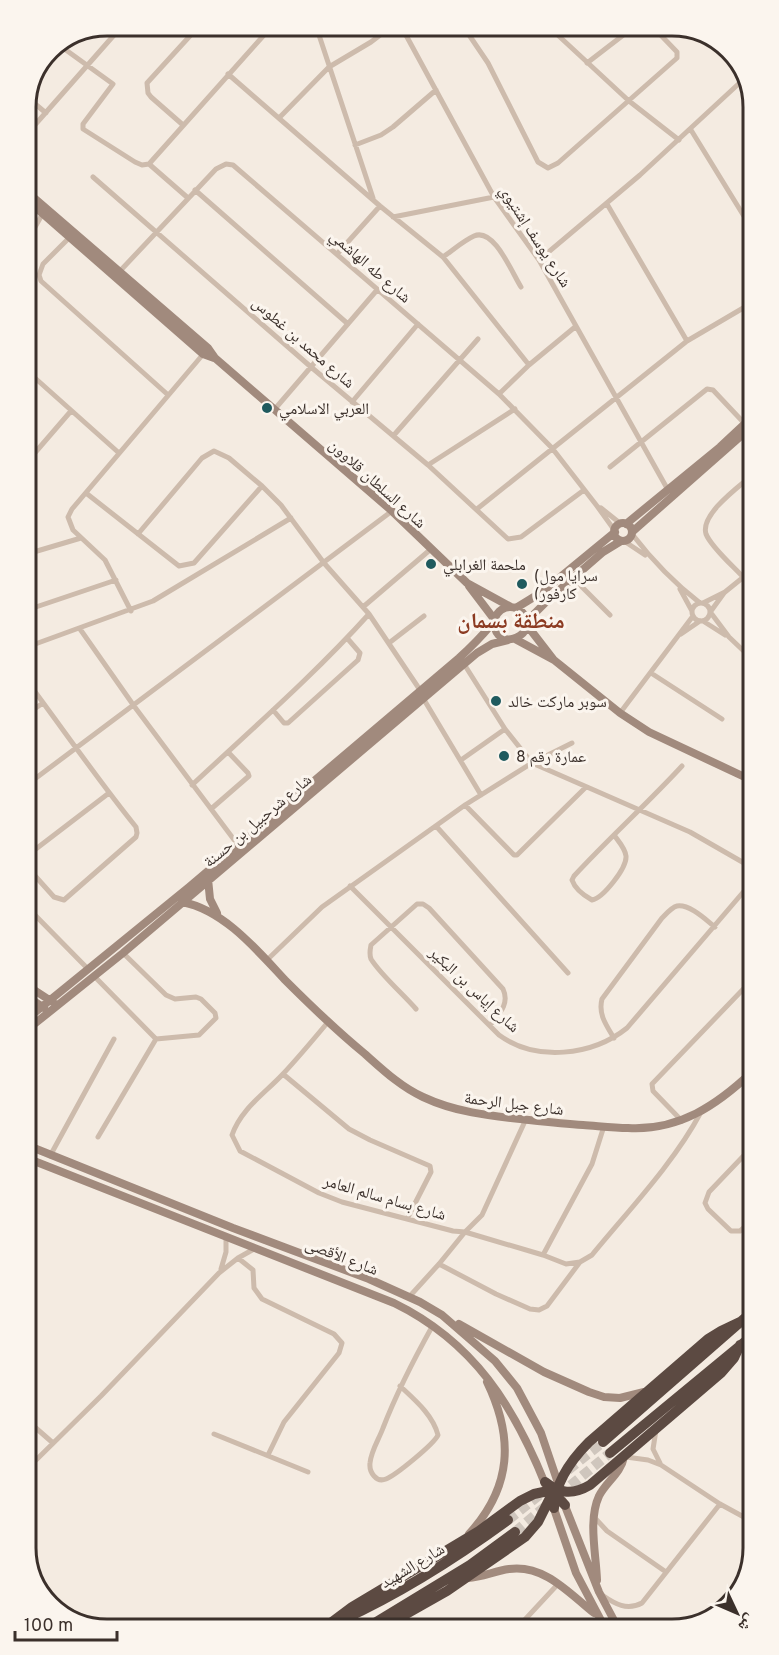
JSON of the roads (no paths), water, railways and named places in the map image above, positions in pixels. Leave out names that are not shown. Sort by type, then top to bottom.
[{"type":"highway","points":[[397,1619],[466,1578],[525,1537],[538,1522],[568,1467],[584,1447],[708,1339],[742,1321]]},
{"type":"highway","points":[[603,1442],[742,1321]]},
{"type":"highway","points":[[610,1453],[743,1343]]},
{"type":"highway","points":[[337,1619],[527,1497],[554,1492],[572,1492],[586,1487],[721,1373],[730,1363],[740,1345]]},
{"type":"highway","name":"شارع الشهيد","points":[[344,1619],[386,1599],[455,1557],[508,1520]]},
{"type":"highway","name":"شارع الشهيد","points":[[380,1619],[470,1565],[515,1532]]},
{"type":"street","points":[[36,124],[113,36]]},
{"type":"street","points":[[183,125],[151,97],[147,83],[190,36]]},
{"type":"street","points":[[65,50],[113,84],[83,124],[83,129],[142,165],[149,164],[263,36]]},
{"type":"street","points":[[319,36],[373,200]]},
{"type":"street","points":[[279,118],[329,67],[379,36]]},
{"type":"street","name":"شارع يوسف إشتيوي","points":[[406,36],[494,197],[539,260],[668,490]]},
{"type":"street","points":[[469,36],[488,63],[538,162],[542,167],[548,168],[558,163],[677,58],[677,52],[662,36]]},
{"type":"street","points":[[559,36],[629,101],[679,140]]},
{"type":"street","points":[[587,63],[622,36]]},
{"type":"street","points":[[228,74],[380,206],[443,257],[529,365]]},
{"type":"street","points":[[539,260],[691,130],[739,84]]},
{"type":"street","points":[[355,145],[381,135],[393,127],[436,90]]},
{"type":"street","points":[[36,105],[46,113]]},
{"type":"street","points":[[691,130],[743,215]]},
{"type":"street","points":[[149,164],[188,198]]},
{"type":"street","name":"شارع طه الهاشمي","points":[[120,271],[220,166],[233,165],[499,394],[552,448],[615,532]]},
{"type":"street","name":"شارع محمد بن غطوس","points":[[93,177],[311,367],[394,435],[508,539],[517,539],[584,490]]},
{"type":"street","points":[[195,190],[348,324]]},
{"type":"street","points":[[393,217],[494,197]]},
{"type":"street","name":"شارع السلطان قلاوون","points":[[36,200],[120,271],[205,351]]},
{"type":"street","points":[[607,204],[687,341]]},
{"type":"street","points":[[337,254],[380,206]]},
{"type":"street","name":"شارع السلطان قلاوون","points":[[36,207],[393,511],[467,583],[494,621]]},
{"type":"street","points":[[36,225],[43,213]]},
{"type":"street","points":[[443,257],[473,236],[485,235],[494,241],[521,287]]},
{"type":"street","points":[[70,237],[43,264],[39,275],[41,281],[167,394]]},
{"type":"street","points":[[274,410],[377,290]]},
{"type":"street","points":[[477,509],[687,341],[743,308]]},
{"type":"street","points":[[352,402],[418,324]]},
{"type":"street","points":[[499,394],[529,365],[575,327]]},
{"type":"street","points":[[394,435],[478,339]]},
{"type":"street","points":[[131,611],[100,554],[73,530],[68,517],[167,394],[205,351]]},
{"type":"street","points":[[36,379],[119,453]]},
{"type":"street","points":[[609,467],[707,389],[713,390],[743,419]]},
{"type":"street","points":[[428,465],[514,409]]},
{"type":"street","points":[[36,450],[71,411]]},
{"type":"street","points":[[743,428],[542,592],[513,607],[500,610],[494,621],[496,632],[503,638],[511,639],[554,660],[620,713],[658,736],[743,776]]},
{"type":"street","points":[[511,639],[523,633],[526,623],[603,552],[629,539],[632,533],[743,429]]},
{"type":"street","points":[[138,534],[202,458],[214,451],[229,458],[262,486],[291,518],[324,563],[369,614],[420,690]]},
{"type":"street","points":[[620,713],[693,613],[695,605],[725,592],[743,577],[710,541],[705,524],[717,507],[743,483]]},
{"type":"street","points":[[86,493],[173,563],[187,566],[201,555],[262,486]]},
{"type":"street","name":"شارع طه الهاشمي","points":[[597,506],[624,524]]},
{"type":"street","points":[[36,778],[393,511]]},
{"type":"street","points":[[36,644],[131,611],[173,590],[291,518]]},
{"type":"street","points":[[624,524],[630,527],[651,558],[680,587],[701,603],[708,605],[729,637],[743,650]]},
{"type":"street","points":[[615,532],[616,538],[651,558]]},
{"type":"street","points":[[36,551],[81,538]]},
{"type":"street","points":[[363,607],[431,549]]},
{"type":"street","points":[[573,578],[610,615]]},
{"type":"street","points":[[36,607],[116,580]]},
{"type":"street","name":"شارع السلطان قلاوون","points":[[467,583],[513,607]]},
{"type":"street","points":[[680,587],[693,613],[701,621],[729,637]]},
{"type":"street","points":[[677,636],[708,619],[725,592]]},
{"type":"street","points":[[513,607],[523,613],[526,623],[554,660]]},
{"type":"street","points":[[192,785],[273,710],[369,614]]},
{"type":"street","points":[[389,644],[424,616]]},
{"type":"street","name":"شارع شرحبيل بن حسنة","points":[[36,1012],[459,658],[494,621]]},
{"type":"street","points":[[80,629],[134,706],[238,845]]},
{"type":"street","points":[[273,710],[284,723],[288,723],[358,660],[360,653],[347,638]]},
{"type":"street","name":"شارع شرحبيل بن حسنة","points":[[36,1023],[123,953],[464,664],[484,648],[511,639]]},
{"type":"street","points":[[464,664],[505,729],[532,764],[690,832],[743,862]]},
{"type":"street","points":[[651,673],[722,719]]},
{"type":"street","points":[[36,693],[136,827],[137,833],[136,837],[64,900],[54,897],[36,877]]},
{"type":"street","points":[[423,698],[481,795]]},
{"type":"street","points":[[36,708],[44,703]]},
{"type":"street","points":[[461,760],[505,729]]},
{"type":"street","points":[[267,960],[322,907],[350,886],[465,805],[532,764],[572,743]]},
{"type":"street","points":[[211,809],[249,776],[248,772],[228,752]]},
{"type":"street","points":[[614,835],[625,852],[625,865],[601,896],[592,900],[579,891],[572,880],[598,850],[614,835],[641,811],[682,766]]},
{"type":"street","points":[[465,805],[514,855],[517,855],[586,787]]},
{"type":"street","points":[[36,849],[109,793]]},
{"type":"street","points":[[436,826],[568,973]]},
{"type":"street","name":"شارع جبل الرحمة","points":[[208,879],[210,899],[219,917]]},
{"type":"street","name":"شارع إياس بن البكير","points":[[350,886],[510,1042],[536,1050],[576,1051],[592,1048],[614,1038],[636,1018],[743,894]]},
{"type":"street","name":"شارع جبل الرحمة","points":[[182,902],[206,909],[219,917],[267,960],[328,1022],[388,1074],[424,1098],[470,1113],[646,1128],[682,1121],[701,1112],[743,1081]]},
{"type":"street","points":[[416,1009],[371,958],[369,952],[371,945],[390,926],[417,904],[423,904],[503,989],[506,1002],[490,1025]]},
{"type":"street","points":[[614,1038],[602,1015],[600,1006],[602,999],[662,918],[673,908],[680,906],[693,911],[715,927]]},
{"type":"street","points":[[36,916],[88,969]]},
{"type":"street","points":[[123,953],[166,995],[175,999],[196,997],[215,1013],[216,1018],[202,1033],[156,1039]]},
{"type":"street","points":[[94,976],[156,1039]]},
{"type":"street","points":[[682,1121],[653,1091],[654,1081],[743,989]]},
{"type":"street","points":[[37,991],[61,992]]},
{"type":"street","points":[[37,991],[57,1006]]},
{"type":"street","points":[[36,1003],[49,1012]]},
{"type":"street","name":"شارع بسام سالم العامر","points":[[328,1022],[283,1074],[244,1112],[232,1135],[240,1151],[319,1193],[342,1202],[453,1231],[465,1232],[482,1215],[526,1119]]},
{"type":"street","points":[[50,1156],[114,1039]]},
{"type":"street","points":[[98,1137],[156,1039]]},
{"type":"street","points":[[283,1074],[349,1129],[430,1166],[431,1172],[407,1219]]},
{"type":"street","points":[[409,1297],[465,1232],[566,1264],[580,1262],[592,1255],[685,1140],[701,1112]]},
{"type":"street","points":[[543,1255],[592,1164],[604,1126]]},
{"type":"street","name":"شارع الأقصى","points":[[36,1149],[369,1280],[409,1297],[449,1319],[495,1361],[517,1388],[541,1433],[554,1492]]},
{"type":"street","points":[[743,1156],[709,1192],[705,1203],[708,1209],[731,1231],[740,1231],[743,1228]]},
{"type":"street","name":"شارع الأقصى","points":[[36,1162],[394,1303],[433,1325],[452,1339],[503,1398],[554,1492]]},
{"type":"street","points":[[219,1273],[226,1252],[226,1238]]},
{"type":"street","points":[[36,1460],[219,1273],[254,1249]]},
{"type":"street","points":[[238,1258],[251,1267],[254,1273],[254,1288],[262,1299],[334,1334],[342,1343],[339,1353],[284,1422],[268,1455]]},
{"type":"street","points":[[439,1264],[496,1294],[530,1309],[538,1310],[547,1305],[580,1262]]},
{"type":"street","points":[[449,1319],[544,1372],[597,1395],[620,1398],[651,1389]]},
{"type":"street","points":[[400,1386],[430,1419],[438,1435],[435,1442],[386,1479],[379,1480],[374,1477],[370,1464],[400,1386],[433,1325]]},
{"type":"street","points":[[464,1539],[488,1510],[498,1490],[504,1466],[505,1442],[501,1414],[481,1370]]},
{"type":"street","points":[[657,1428],[653,1449],[661,1465]]},
{"type":"street","points":[[36,1429],[53,1443]]},
{"type":"street","points":[[214,1434],[308,1472]]},
{"type":"street","points":[[720,1504],[642,1603],[627,1607],[618,1605],[598,1589],[594,1516],[598,1498],[619,1469],[624,1456],[661,1465],[743,1517]]},
{"type":"street","points":[[554,1492],[613,1619]]},
{"type":"street","points":[[554,1492],[576,1573],[600,1619]]},
{"type":"street","points":[[594,1516],[607,1531],[666,1572]]},
{"type":"street","points":[[466,1578],[518,1568],[543,1574],[598,1616]]},
{"type":"street","points":[[526,1619],[558,1584]]},
{"type":"tunnel","points":[[568,1470],[603,1442]]},
{"type":"tunnel","points":[[559,1495],[610,1453]]},
{"type":"tunnel","points":[[508,1520],[543,1492]]},
{"type":"tunnel","points":[[515,1532],[547,1505]]},
{"type":"place","name":"العربي الاسلامي","points":[[267,408]]},
{"type":"place","name":"ملحمة الغرابلي","points":[[431,564]]},
{"type":"place","name":"(سرايا مول (كارفور","points":[[522,584]]},
{"type":"place","name":"سوبر ماركت خالد","points":[[496,701]]},
{"type":"place","name":"عمارة رقم 8","points":[[504,756]]},
{"type":"district","name":"منطقة بسمان","points":[[511,620]]}]
